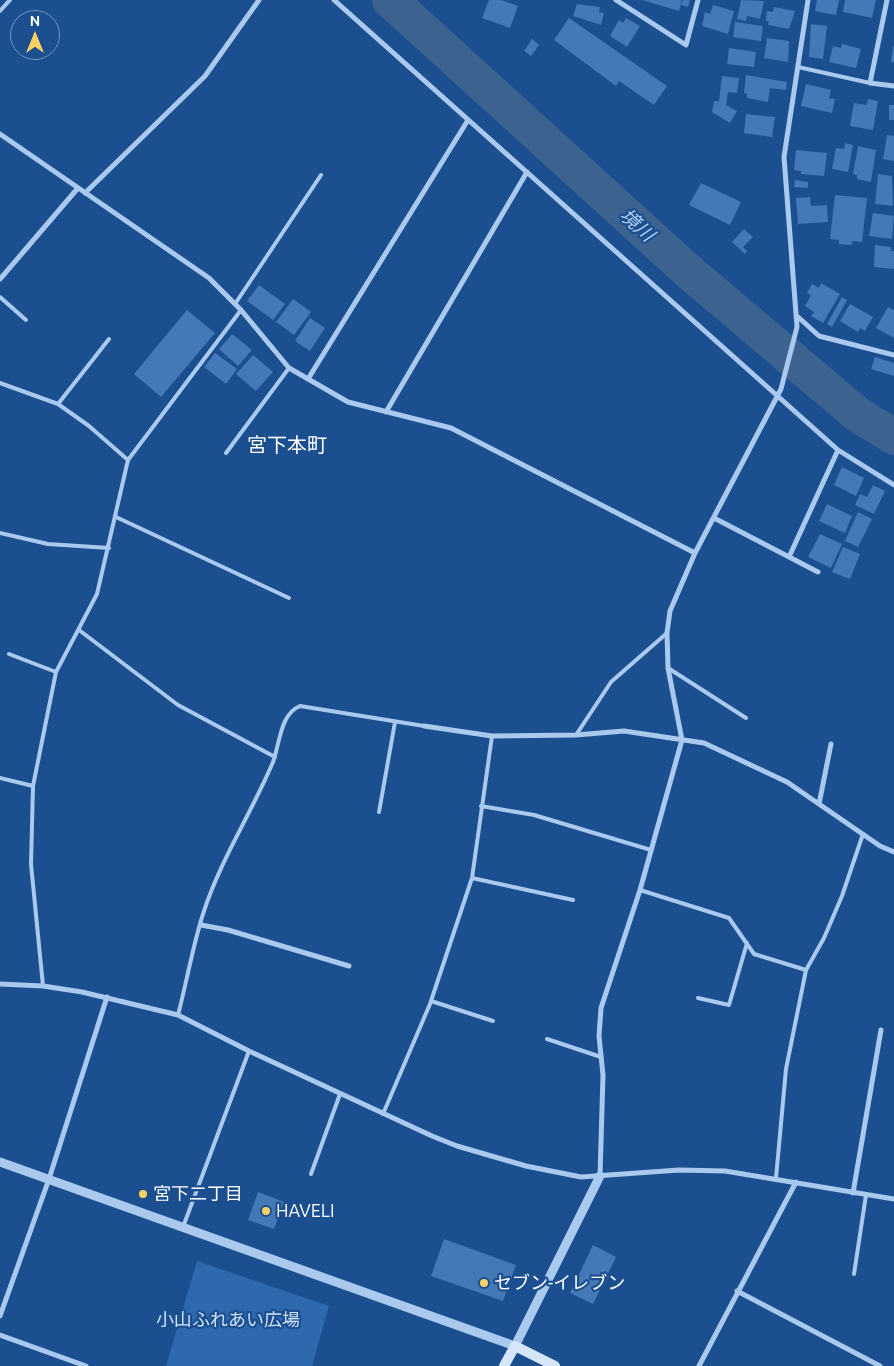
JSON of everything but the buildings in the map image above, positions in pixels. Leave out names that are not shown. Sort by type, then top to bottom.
[{"type":"main road","points":[[504,1366],[515,1346],[555,1366]]},
{"type":"street","points":[[85,193],[205,76],[259,0]]},
{"type":"street","points":[[334,0],[838,450],[894,484]]},
{"type":"street","points":[[616,0],[686,45],[698,0]]},
{"type":"street","points":[[0,1162],[515,1346],[600,1176],[603,1075],[599,1036],[601,1008],[640,890],[682,740],[668,668],[667,633],[670,610],[695,553],[781,389],[797,327],[784,157],[808,0]]},
{"type":"street","points":[[887,0],[870,83],[894,86]]},
{"type":"street","points":[[308,379],[468,120]]},
{"type":"street","points":[[0,134],[209,278],[241,310],[289,368],[348,402],[451,428],[695,553]]},
{"type":"street","points":[[386,412],[527,172]]},
{"type":"street","points":[[0,279],[78,188]]},
{"type":"street","points":[[797,316],[819,336],[894,355]]},
{"type":"street","points":[[789,557],[838,450]]},
{"type":"street","points":[[714,518],[818,572]]},
{"type":"street","points":[[424,726],[492,736],[624,731],[704,743],[787,782],[863,834],[894,852]]},
{"type":"street","points":[[819,804],[831,744]]},
{"type":"street","points":[[201,924],[228,930],[349,966]]},
{"type":"street","points":[[0,984],[43,986],[107,998],[178,1015],[249,1051],[383,1114],[457,1146],[526,1166],[580,1177],[623,1172],[679,1170],[725,1172],[776,1178],[894,1199]]},
{"type":"street","points":[[0,1316],[49,1180],[107,998]]},
{"type":"street","points":[[853,1193],[881,1030]]},
{"type":"street","points":[[699,1366],[796,1182]]},
{"type":"street","points":[[737,1292],[880,1366]]},
{"type":"street","points":[[0,1334],[86,1366]]},
{"type":"lane","points":[[0,11],[10,0]]},
{"type":"lane","points":[[798,67],[870,83]]},
{"type":"lane","points":[[235,304],[321,175]]},
{"type":"lane","points":[[0,297],[26,320]]},
{"type":"lane","points":[[43,986],[31,864],[33,786],[56,672],[97,594],[128,460],[241,310]]},
{"type":"lane","points":[[58,404],[109,339]]},
{"type":"lane","points":[[226,453],[289,368]]},
{"type":"lane","points":[[0,383],[58,404],[89,426],[128,460]]},
{"type":"lane","points":[[116,517],[289,598]]},
{"type":"lane","points":[[0,533],[48,544],[109,548]]},
{"type":"lane","points":[[79,630],[178,705],[275,757]]},
{"type":"lane","points":[[576,734],[611,682],[667,633]]},
{"type":"lane","points":[[9,654],[56,672]]},
{"type":"lane","points":[[668,668],[746,718]]},
{"type":"lane","points":[[178,1015],[204,910],[225,862],[257,800],[275,757],[286,716],[292,709],[300,706],[424,726]]},
{"type":"lane","points":[[379,812],[395,722]]},
{"type":"lane","points":[[383,1114],[431,1001],[472,878],[492,736]]},
{"type":"lane","points":[[0,778],[33,786]]},
{"type":"lane","points":[[481,806],[534,815],[651,850]]},
{"type":"lane","points":[[776,1178],[786,1070],[806,970],[824,938],[842,896],[863,834]]},
{"type":"lane","points":[[472,878],[573,900]]},
{"type":"lane","points":[[640,890],[729,918],[754,954],[806,970]]},
{"type":"lane","points":[[698,998],[729,1005],[747,943]]},
{"type":"lane","points":[[431,1001],[493,1021]]},
{"type":"lane","points":[[546,1040],[601,1057]]},
{"type":"lane","points":[[183,1228],[249,1051]]},
{"type":"lane","points":[[311,1174],[340,1094]]},
{"type":"lane","points":[[854,1274],[866,1195]]},
{"type":"green space","name":"小山ふれあい広場","points":[[197,1261],[329,1306],[312,1366],[166,1366]]},
{"type":"waterway","name":"境川","points":[[390,0],[688,271],[857,414],[894,437]]},
{"type":"place","name":"宮下二丁目","points":[[143,1194]]},
{"type":"place","name":"HAVELI","points":[[266,1211]]},
{"type":"place","name":"セブン-イレブン","points":[[484,1283]]},
{"type":"district","name":"宮下本町","points":[[287,445]]}]
